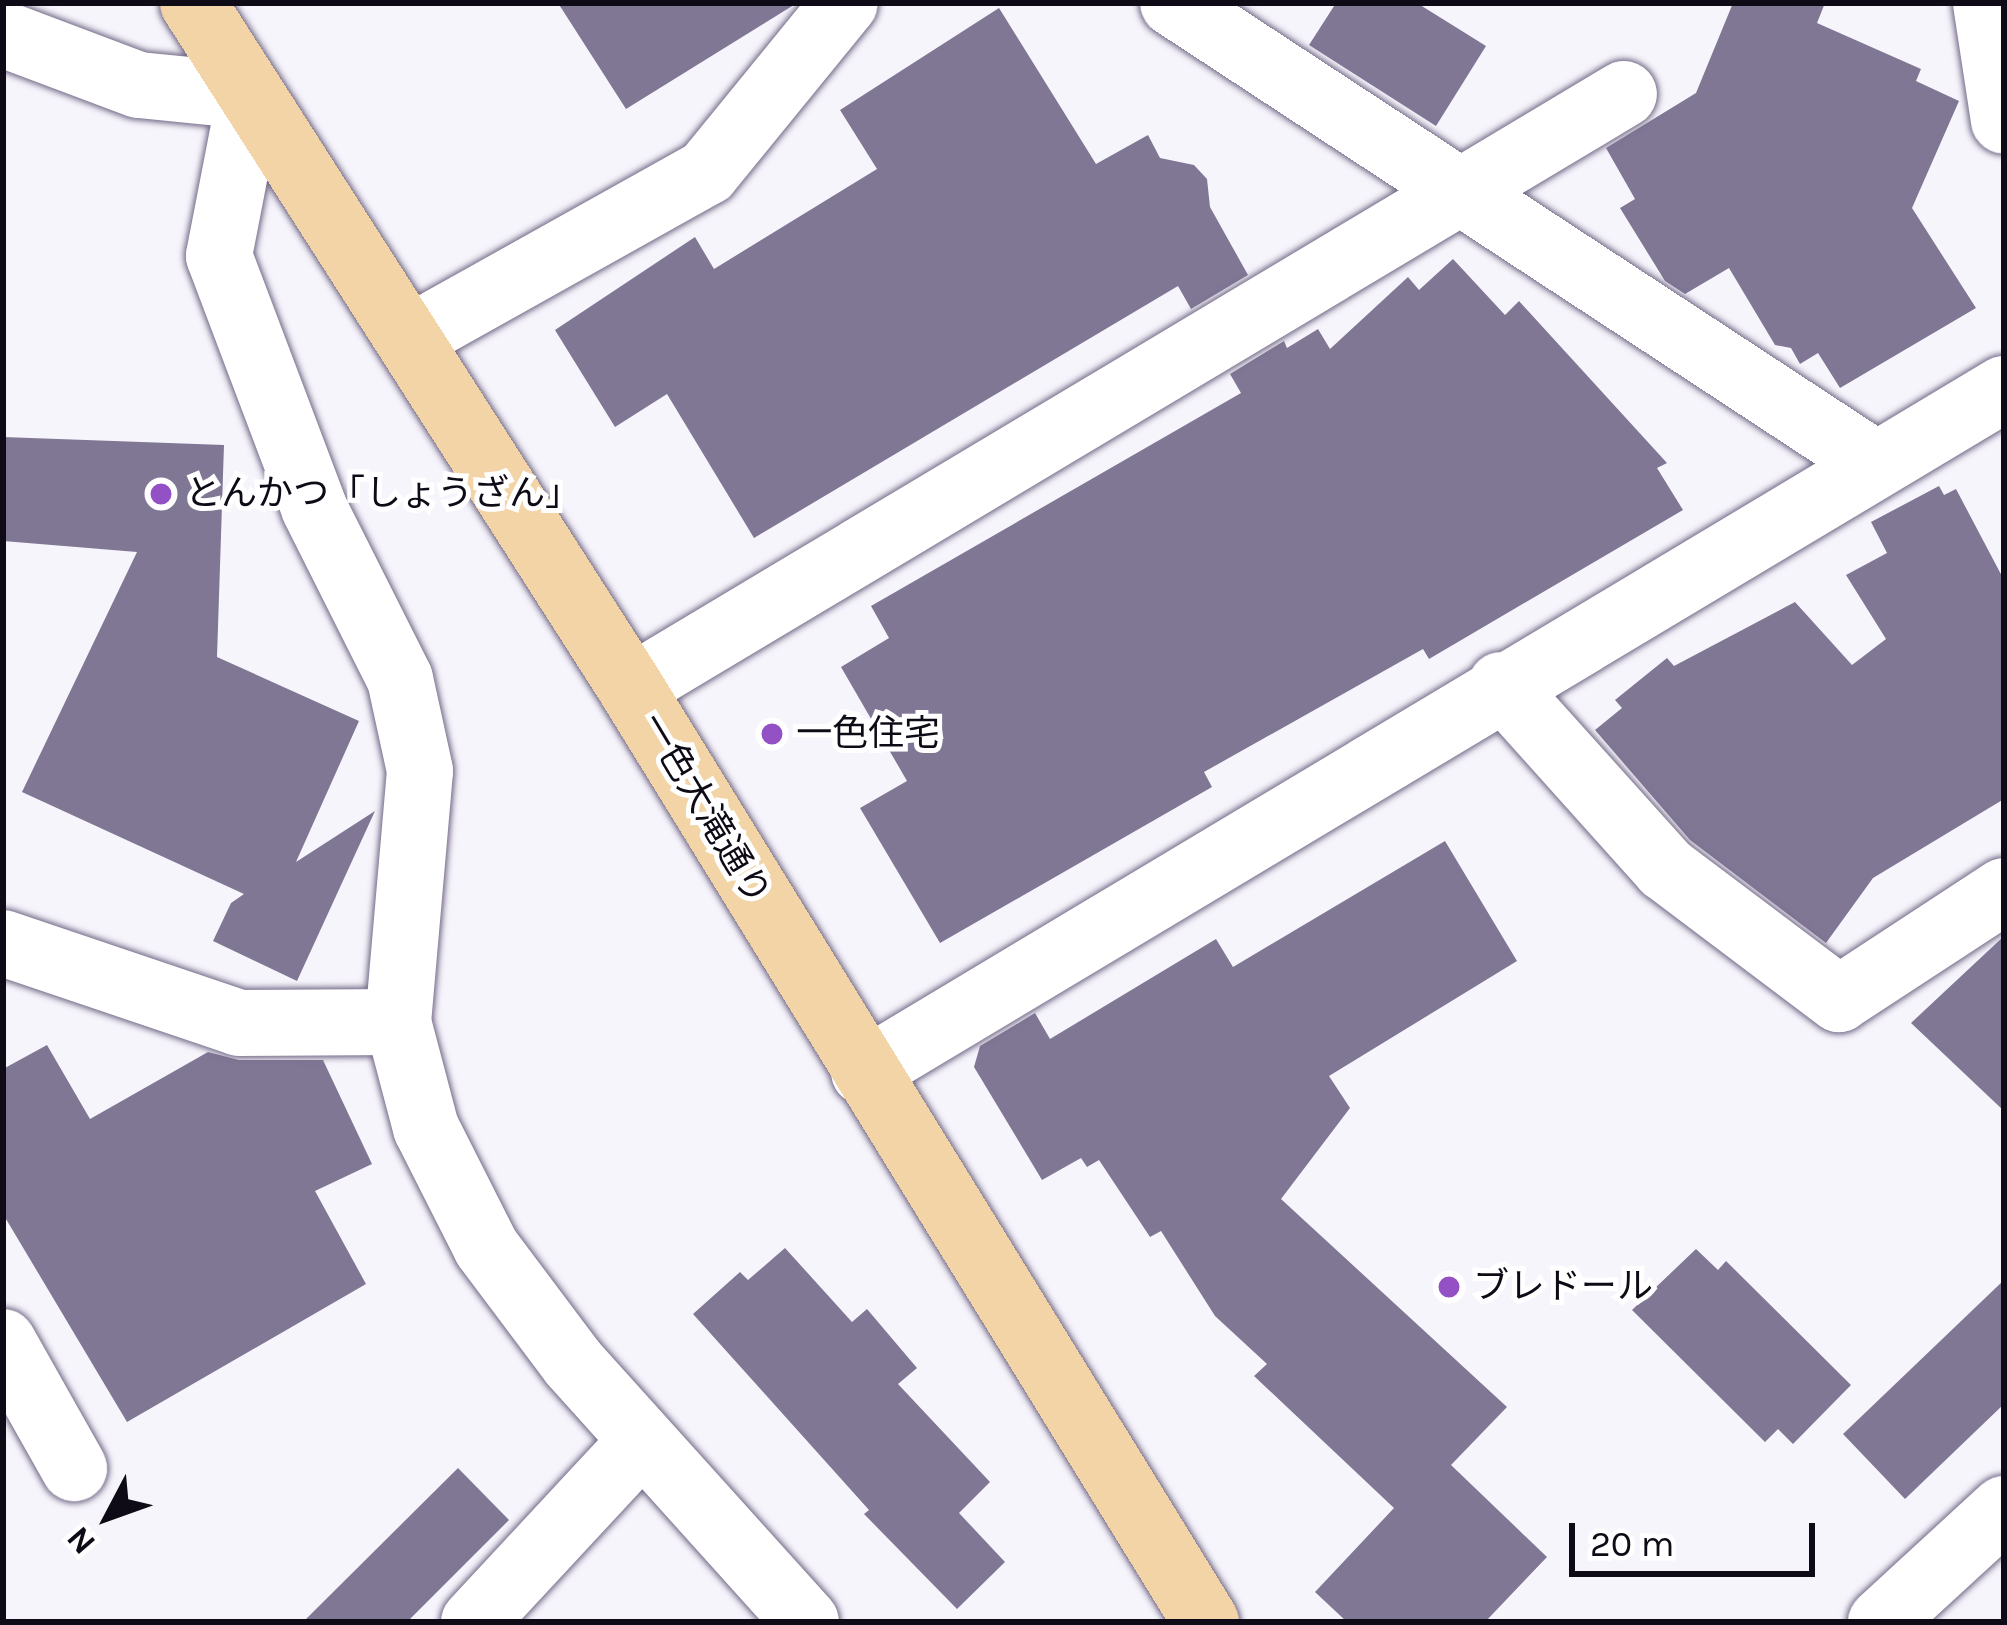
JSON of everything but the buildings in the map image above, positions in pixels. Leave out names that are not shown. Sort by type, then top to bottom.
[{"type":"main road","name":"一色大滝通り","points":[[193,3],[631,688],[1206,1622]]},
{"type":"street","points":[[410,338],[707,172],[845,3]]},
{"type":"street","points":[[1172,3],[1874,463]]},
{"type":"street","points":[[1986,3],[2004,121]]},
{"type":"street","points":[[3,34],[139,85],[250,96],[219,256],[314,508],[400,680],[419,771],[398,1022],[426,1128],[486,1247],[642,1441],[806,1622]]},
{"type":"street","points":[[631,688],[1624,94]]},
{"type":"street","points":[[864,1072],[1501,685],[2004,389]]},
{"type":"street","points":[[1501,685],[1665,868],[1839,999],[2004,891]]},
{"type":"street","points":[[3,944],[239,1023],[398,1022]]},
{"type":"street","points":[[3,1342],[74,1468]]},
{"type":"street","points":[[474,1622],[642,1441]]},
{"type":"street","points":[[1881,1622],[2004,1509]]},
{"type":"place","name":"とんかつ「しょうざん」","points":[[161,494]]},
{"type":"place","name":"一色住宅","points":[[772,734]]},
{"type":"place","name":"ブレドール","points":[[1449,1287]]}]
